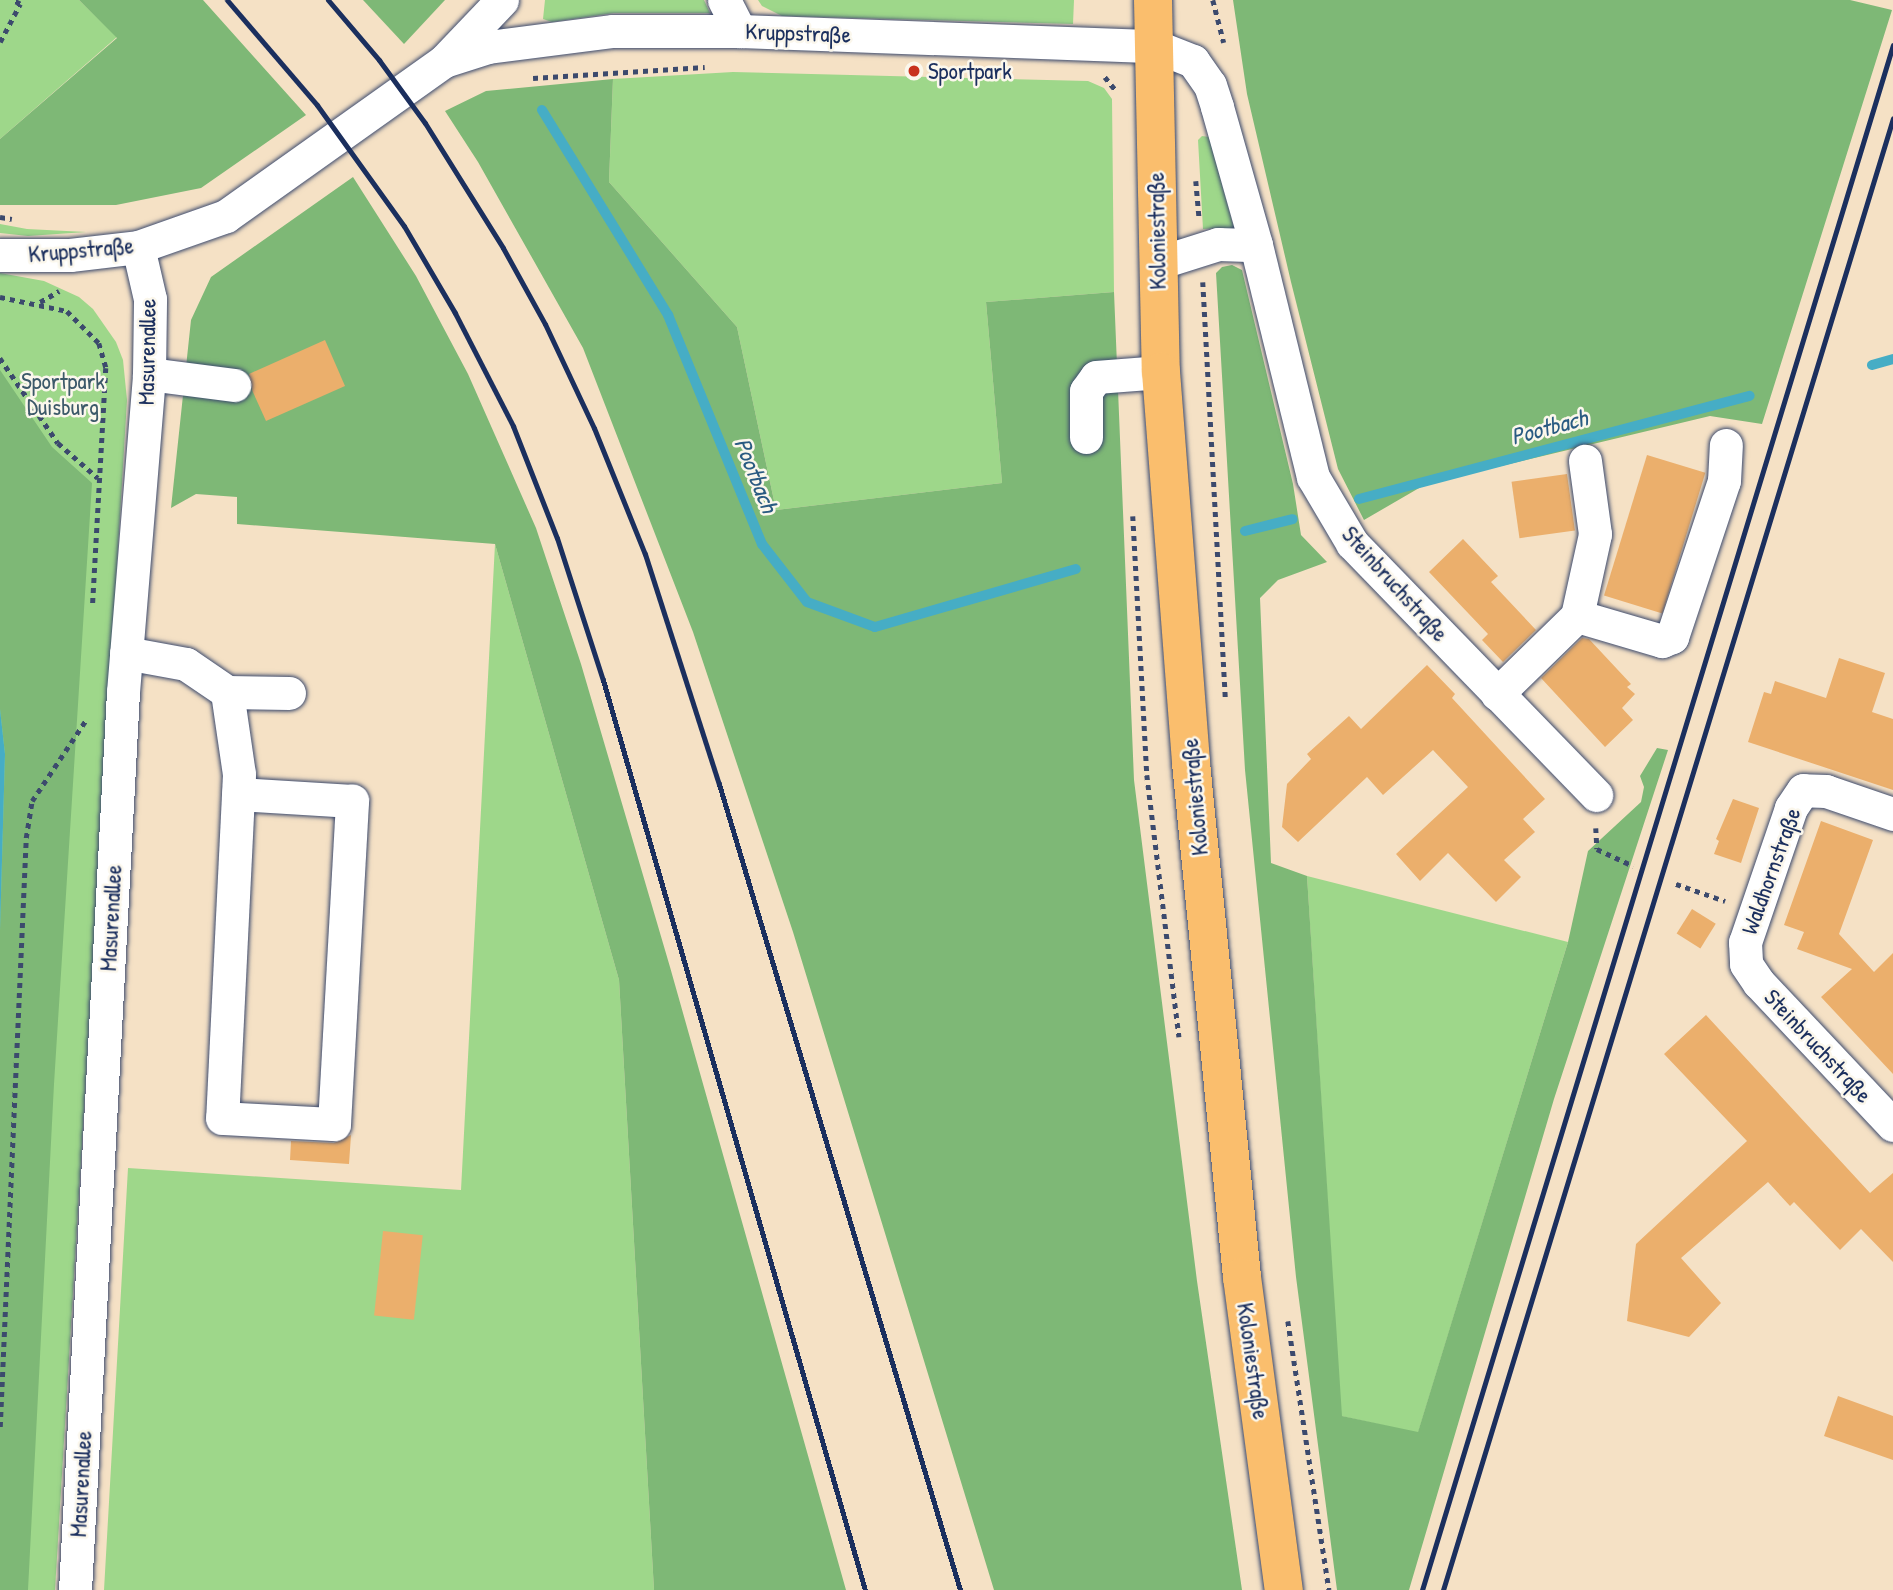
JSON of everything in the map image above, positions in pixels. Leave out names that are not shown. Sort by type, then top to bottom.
[{"type":"main road","name":"Koloniestraße","points":[[1153,0],[1161,372],[1191,763],[1241,1277],[1284,1590]]},
{"type":"street","name":"Kruppstraße","points":[[0,255],[71,255],[138,247],[226,216],[444,61],[502,0]]},
{"type":"street","points":[[724,0],[740,31]]},
{"type":"street","name":"Kruppstraße","points":[[444,61],[488,47],[616,31],[740,31],[1155,46]]},
{"type":"street","name":"Steinbruchstraße","points":[[1155,46],[1193,61],[1210,85],[1255,245],[1313,477],[1352,543],[1596,795]]},
{"type":"street","points":[[1158,263],[1218,244],[1255,245]]},
{"type":"street","name":"Masurenallee","points":[[75,1590],[123,692],[149,374],[150,299],[138,247]]},
{"type":"street","points":[[1086,437],[1086,391],[1097,377],[1161,372]]},
{"type":"street","points":[[149,374],[234,385]]},
{"type":"street","points":[[1577,616],[1662,641],[1672,637],[1724,481],[1726,445]]},
{"type":"street","points":[[1497,694],[1577,616],[1595,534],[1585,461]]},
{"type":"street","points":[[126,653],[186,664],[227,692],[289,693]]},
{"type":"street","points":[[227,692],[239,774],[237,794],[222,1118],[334,1124],[352,802],[237,794]]},
{"type":"street","name":"Waldhornstraße","points":[[1746,964],[1745,942],[1791,808],[1803,790],[1826,791],[1893,814]]},
{"type":"street","name":"Steinbruchstraße","points":[[1746,964],[1759,983],[1893,1125]]},
{"type":"path","points":[[0,42],[20,4],[12,0]]},
{"type":"path","points":[[521,79],[708,67]]},
{"type":"path","points":[[1195,168],[1226,703]]},
{"type":"path","points":[[0,297],[67,311],[99,343],[106,368],[101,443]]},
{"type":"path","points":[[0,358],[58,443],[99,478]]},
{"type":"path","points":[[0,1427],[26,838],[32,802],[89,716],[123,692]]},
{"type":"path","points":[[1597,849],[1633,866]]},
{"type":"path","points":[[1676,884],[1716,898]]},
{"type":"path","points":[[1287,1318],[1329,1590]]},
{"type":"green space","points":[[0,0],[79,0],[117,37],[0,139]]},
{"type":"green space","points":[[79,0],[203,0],[306,115],[201,188],[116,205],[0,205],[0,139],[117,38]]},
{"type":"green space","points":[[363,0],[445,0],[404,44]]},
{"type":"green space","points":[[545,0],[704,0],[710,13],[614,13],[552,22],[543,19]]},
{"type":"green space","points":[[758,0],[1074,0],[1073,24],[782,16],[762,6]]},
{"type":"green space","points":[[1233,0],[1850,0],[1892,10],[1762,424],[1710,416],[1426,484],[1364,520],[1338,469],[1247,94]]},
{"type":"green space","points":[[733,72],[1088,81],[1104,88],[1112,99],[1114,292],[986,302],[1002,483],[776,510],[737,327],[609,182],[613,79]]},
{"type":"green space","points":[[613,79],[609,182],[737,327],[776,510],[1002,483],[986,302],[1114,292],[1134,780],[1197,1281],[1242,1590],[994,1590],[793,932],[693,632],[583,348],[478,162],[445,111],[486,91]]},
{"type":"green space","points":[[1202,136],[1209,137],[1235,232],[1224,228],[1203,229],[1198,140]]},
{"type":"green space","points":[[353,177],[416,276],[468,374],[536,528],[581,664],[670,967],[846,1590],[654,1590],[619,980],[495,544],[237,524],[237,497],[196,494],[171,508],[191,320],[211,277]]},
{"type":"green space","points":[[0,224],[27,229],[86,232],[28,236],[0,233]]},
{"type":"green space","points":[[1232,265],[1242,270],[1293,484],[1301,535],[1327,562],[1278,580],[1260,598],[1271,863],[1307,876],[1342,1416],[1418,1432],[1568,942],[1588,851],[1641,802],[1644,787],[1640,776],[1657,748],[1668,750],[1554,1099],[1409,1590],[1337,1590],[1296,1277],[1245,770],[1216,273],[1222,267]]},
{"type":"green space","name":"Sportpark Duisburg","points":[[0,273],[44,281],[79,297],[93,309],[116,342],[123,360],[127,400],[55,1590],[0,1590]]},
{"type":"green space","points":[[0,370],[52,447],[92,483],[54,1084],[28,1590],[0,1590],[0,931],[5,754],[0,709]]},
{"type":"green space","points":[[495,544],[619,980],[654,1590],[104,1590],[128,1168],[461,1190]]},
{"type":"green space","points":[[1307,876],[1568,942],[1418,1433],[1341,1416]]},
{"type":"water","points":[[0,709],[5,754],[0,931]]},
{"type":"building","points":[[325,340],[345,386],[266,421],[252,390],[249,374]]},
{"type":"building","points":[[1647,455],[1705,473],[1662,613],[1604,596]]},
{"type":"building","points":[[1567,474],[1575,530],[1519,538],[1512,482]]},
{"type":"building","points":[[1463,539],[1498,576],[1491,582],[1536,630],[1503,662],[1482,640],[1488,634],[1429,572]]},
{"type":"building","points":[[1582,638],[1589,639],[1631,684],[1627,687],[1635,694],[1622,708],[1633,720],[1605,747],[1541,678]]},
{"type":"building","points":[[1839,658],[1885,673],[1872,712],[1893,719],[1893,790],[1748,742],[1764,692],[1771,694],[1775,681],[1826,698]]},
{"type":"building","points":[[1427,665],[1455,694],[1452,698],[1545,799],[1523,819],[1535,832],[1504,860],[1521,877],[1496,902],[1448,853],[1420,881],[1396,854],[1468,787],[1433,750],[1383,795],[1367,777],[1298,842],[1282,827],[1287,784],[1311,759],[1307,754],[1349,716],[1361,729]]},
{"type":"building","points":[[1733,799],[1759,808],[1741,863],[1714,854],[1719,841],[1716,839]]},
{"type":"building","points":[[1821,821],[1873,840],[1839,934],[1874,972],[1893,953],[1893,1074],[1821,997],[1852,969],[1797,949],[1804,932],[1784,925]]},
{"type":"building","points":[[1692,909],[1716,924],[1700,948],[1677,934]]},
{"type":"building","points":[[1706,1015],[1870,1193],[1893,1173],[1893,1262],[1861,1229],[1840,1250],[1794,1202],[1790,1206],[1768,1182],[1681,1258],[1721,1303],[1689,1337],[1627,1321],[1636,1244],[1747,1141],[1664,1054]]},
{"type":"building","points":[[351,1135],[349,1164],[290,1160],[291,1141],[334,1143]]},
{"type":"building","points":[[383,1231],[423,1235],[414,1320],[374,1316]]},
{"type":"building","points":[[1838,1396],[1893,1416],[1893,1460],[1824,1436]]},
{"type":"waterway","name":"Pootbach","points":[[542,110],[668,315],[762,544],[807,602],[875,627],[1076,569]]},
{"type":"waterway","name":"Pootbach","points":[[1872,365],[1893,359]]},
{"type":"waterway","name":"Pootbach","points":[[1359,499],[1750,396]]},
{"type":"waterway","name":"Pootbach","points":[[1245,531],[1293,519]]},
{"type":"railway","points":[[227,0],[317,105],[404,226],[455,313],[513,426],[557,538],[603,680],[865,1590]]},
{"type":"railway","points":[[328,0],[379,60],[425,123],[503,248],[545,324],[594,428],[645,554],[719,784],[960,1590]]},
{"type":"railway","points":[[1422,1590],[1893,45]]},
{"type":"railway","points":[[1443,1590],[1893,118]]},
{"type":"place","name":"Sportpark","points":[[914,71]]}]
